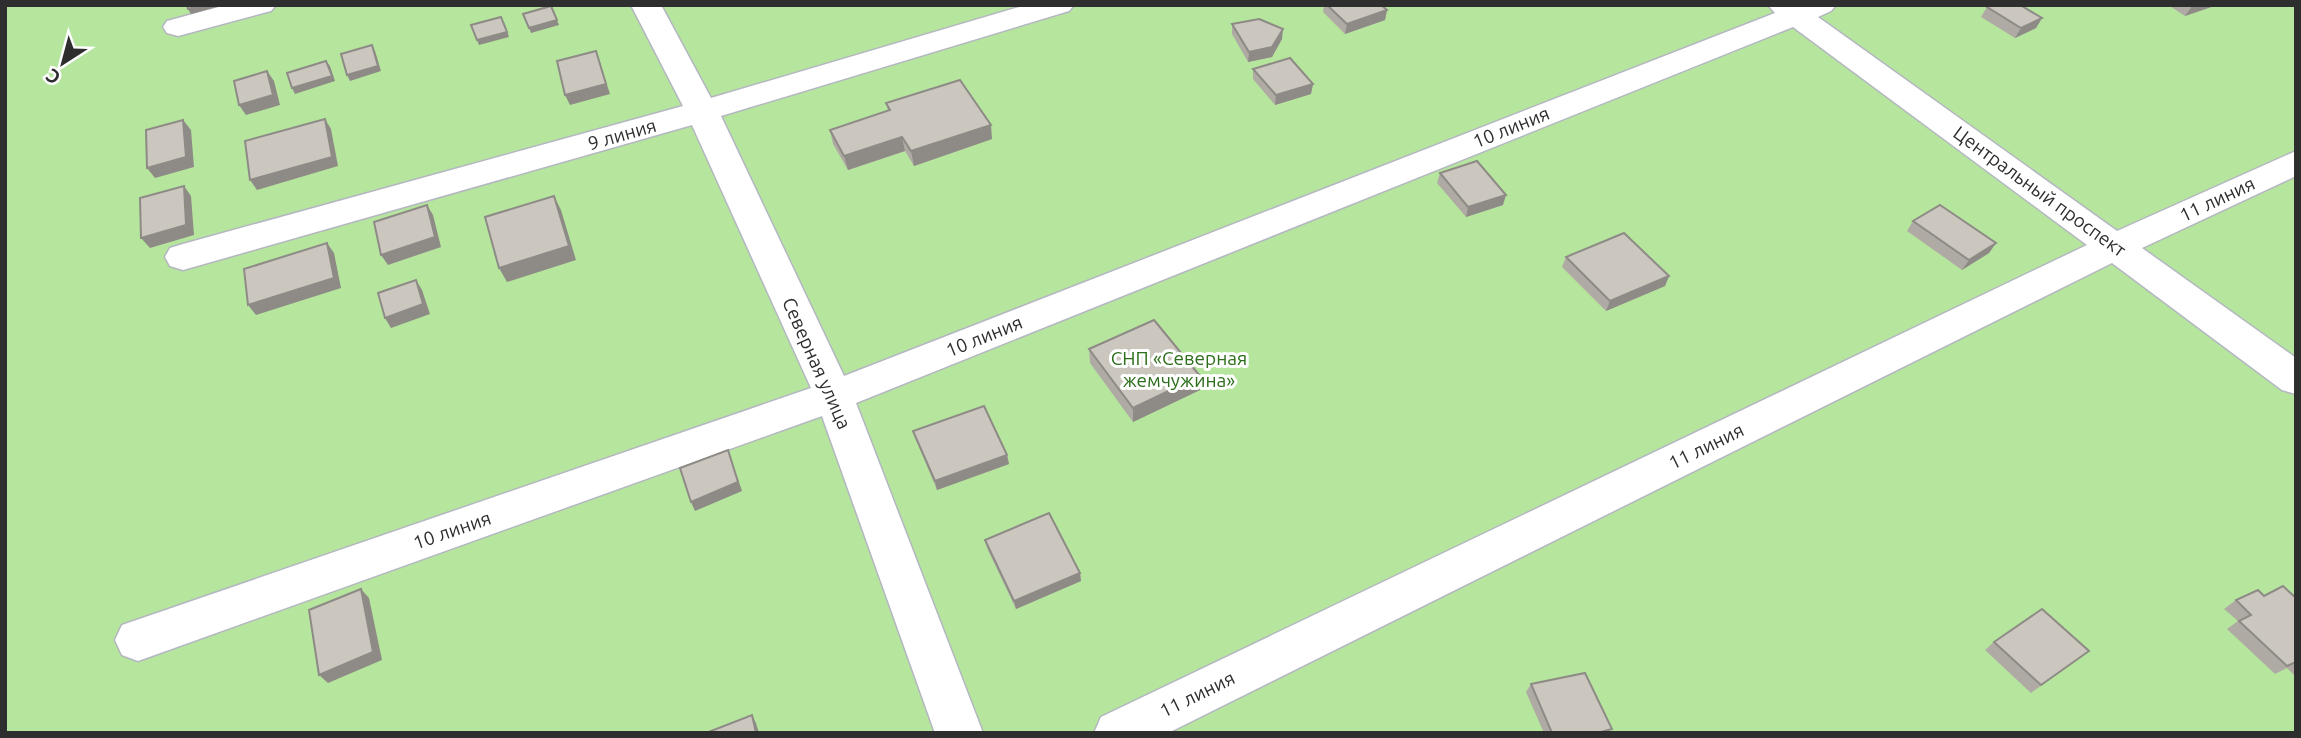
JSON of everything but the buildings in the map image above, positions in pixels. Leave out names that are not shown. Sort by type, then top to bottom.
[{"type":"street","points":[[178,27],[261,5]]},
{"type":"street","name":"Северная улица","points":[[646,5],[702,111],[834,396],[959,733]]},
{"type":"street","name":"9 линия","points":[[183,257],[702,111],[1059,5]]},
{"type":"street","name":"Центральный проспект","points":[[1800,8],[2296,379]]},
{"type":"street","name":"10 линия","points":[[138,640],[834,396],[1800,8]]},
{"type":"street","name":"11 линия","points":[[1118,733],[2116,246],[2296,162]]},
{"type":"green space","name":"СНП «Северная жемчужина»","points":[[5,5],[2296,5],[2296,733],[5,733]]}]
